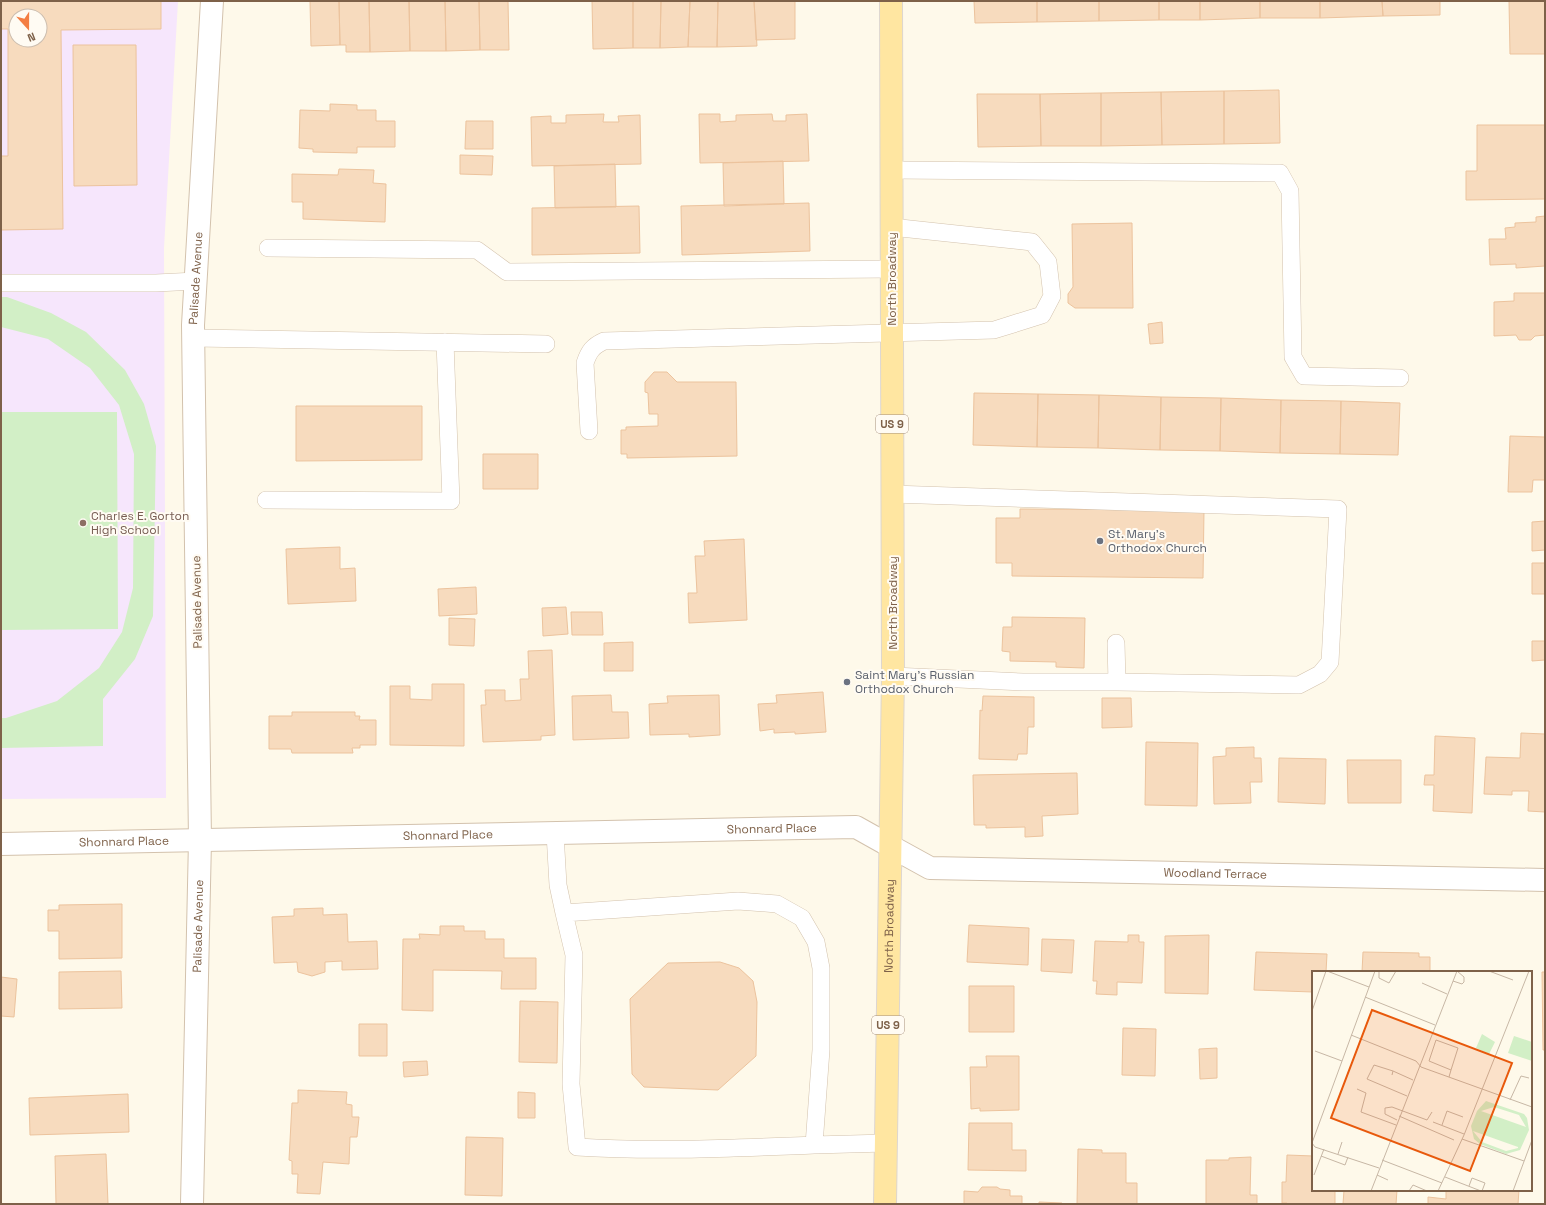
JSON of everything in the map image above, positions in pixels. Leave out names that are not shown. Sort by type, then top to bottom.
[{"type":"main road","name":"North Broadway","points":[[885,1204],[893,676],[891,1]]},
{"type":"street","name":"Palisade Avenue","points":[[192,1204],[200,840],[194,338],[212,1]]},
{"type":"street","name":"Shonnard Place","points":[[1,844],[856,827],[890,846]]},
{"type":"street","name":"Woodland Terrace","points":[[890,846],[930,868],[1545,880]]},
{"type":"lane","points":[[891,170],[1280,174],[1290,191],[1293,357],[1300,370],[1304,376],[1400,378]]},
{"type":"lane","points":[[589,431],[585,363],[588,354],[594,346],[604,341],[994,330],[1042,315],[1052,296],[1048,262],[1032,242],[892,227]]},
{"type":"lane","points":[[268,248],[477,250],[507,272],[892,270]]},
{"type":"lane","points":[[1,283],[149,283],[196,281]]},
{"type":"lane","points":[[194,338],[546,344]]},
{"type":"lane","points":[[266,500],[451,501],[445,342]]},
{"type":"lane","points":[[892,494],[1338,509],[1330,662],[1320,674],[1299,685],[1022,682],[893,676]]},
{"type":"lane","points":[[1116,643],[1117,682]]},
{"type":"lane","points":[[555,833],[558,885],[574,955],[571,1084],[577,1147],[697,1150],[886,1143]]},
{"type":"lane","points":[[564,913],[738,901],[777,904],[802,918],[816,942],[822,968],[822,1050],[814,1145]]},
{"type":"shaded area","name":"Charles E. Gorton High School","points":[[1,1],[178,1],[164,248],[166,798],[1,799]]},
{"type":"green space","points":[[1,297],[7,297],[51,313],[86,332],[125,370],[144,404],[156,446],[153,616],[135,659],[103,699],[103,746],[1,748],[1,718],[6,718],[57,701],[99,668],[122,632],[133,588],[134,454],[119,405],[90,368],[48,339],[1,327]]},
{"type":"green space","points":[[1,412],[117,412],[118,629],[1,630]]},
{"type":"building","points":[[1,1],[161,1],[161,29],[61,30],[63,229],[1,230],[1,156],[8,156],[8,48],[48,48],[48,8],[8,8],[8,29],[1,29]]},
{"type":"building","points":[[310,1],[339,1],[340,45],[311,46]]},
{"type":"building","points":[[339,1],[369,1],[370,52],[346,52],[346,45],[340,45]]},
{"type":"building","points":[[369,1],[409,1],[410,51],[370,52]]},
{"type":"building","points":[[409,1],[445,1],[446,51],[410,51]]},
{"type":"building","points":[[445,1],[479,1],[480,50],[446,51]]},
{"type":"building","points":[[479,1],[508,1],[509,50],[480,50]]},
{"type":"building","points":[[592,1],[633,1],[633,48],[593,49]]},
{"type":"building","points":[[633,1],[661,1],[660,48],[633,48]]},
{"type":"building","points":[[661,1],[690,1],[688,47],[660,48]]},
{"type":"building","points":[[690,1],[718,1],[717,47],[688,47]]},
{"type":"building","points":[[718,1],[754,1],[757,46],[717,47]]},
{"type":"building","points":[[754,1],[795,1],[795,39],[756,40]]},
{"type":"building","points":[[974,1],[1037,1],[1037,22],[975,23]]},
{"type":"building","points":[[1037,1],[1099,1],[1099,21],[1037,22]]},
{"type":"building","points":[[1099,1],[1159,1],[1159,20],[1099,21]]},
{"type":"building","points":[[1159,1],[1200,1],[1200,20],[1159,20]]},
{"type":"building","points":[[1200,1],[1260,1],[1260,18],[1200,20]]},
{"type":"building","points":[[1260,1],[1320,1],[1320,18],[1260,18]]},
{"type":"building","points":[[1320,1],[1382,1],[1383,16],[1320,18]]},
{"type":"building","points":[[1382,1],[1440,1],[1440,15],[1383,16]]},
{"type":"building","points":[[1509,1],[1545,1],[1545,54],[1510,54]]},
{"type":"building","points":[[73,45],[136,45],[137,185],[74,186]]},
{"type":"building","points":[[1279,90],[1280,143],[1224,144],[1224,91]]},
{"type":"building","points":[[1224,91],[1224,144],[1162,145],[1161,92]]},
{"type":"building","points":[[1161,92],[1162,145],[1101,146],[1101,93]]},
{"type":"building","points":[[1101,93],[1101,146],[1041,146],[1040,94]]},
{"type":"building","points":[[977,94],[1040,94],[1041,146],[978,147]]},
{"type":"building","points":[[330,104],[357,105],[357,110],[376,110],[376,121],[395,121],[395,147],[357,147],[357,153],[313,152],[313,149],[299,148],[300,110],[330,111]]},
{"type":"building","points":[[604,114],[603,122],[619,122],[618,116],[640,115],[641,164],[532,166],[531,117],[551,116],[551,123],[566,123],[566,115]]},
{"type":"building","points":[[699,114],[720,114],[720,122],[736,121],[736,115],[772,114],[773,121],[786,121],[786,115],[807,114],[809,161],[700,163]]},
{"type":"building","points":[[466,121],[493,121],[493,149],[465,149]]},
{"type":"building","points":[[1477,125],[1545,125],[1545,199],[1466,200],[1466,171],[1477,171]]},
{"type":"building","points":[[460,155],[493,156],[492,175],[460,174]]},
{"type":"building","points":[[783,161],[784,204],[724,206],[723,163]]},
{"type":"building","points":[[615,164],[616,207],[555,208],[554,166]]},
{"type":"building","points":[[339,169],[374,170],[373,183],[386,184],[385,222],[303,219],[303,202],[292,202],[292,174],[338,175]]},
{"type":"building","points":[[809,203],[810,251],[682,255],[681,206]]},
{"type":"building","points":[[639,206],[640,253],[532,255],[532,208]]},
{"type":"building","points":[[1545,216],[1545,266],[1516,268],[1516,264],[1490,265],[1489,239],[1506,239],[1505,228],[1515,227],[1515,223],[1536,222],[1536,217]]},
{"type":"building","points":[[1132,223],[1133,308],[1075,308],[1068,303],[1068,294],[1073,287],[1072,224]]},
{"type":"building","points":[[1514,293],[1545,293],[1545,335],[1535,336],[1531,340],[1519,340],[1516,335],[1494,336],[1494,302],[1514,301]]},
{"type":"building","points":[[1162,322],[1163,343],[1150,344],[1148,324]]},
{"type":"building","points":[[654,372],[667,372],[677,382],[736,382],[737,456],[627,458],[627,454],[621,454],[621,430],[626,430],[626,427],[658,426],[658,414],[649,414],[648,393],[645,392],[645,382]]},
{"type":"building","points":[[974,393],[1038,394],[1037,447],[973,445]]},
{"type":"building","points":[[1038,394],[1099,395],[1098,448],[1037,447]]},
{"type":"building","points":[[1099,395],[1161,397],[1160,450],[1098,448]]},
{"type":"building","points":[[1161,397],[1221,398],[1220,451],[1160,450]]},
{"type":"building","points":[[1221,398],[1281,400],[1280,453],[1220,451]]},
{"type":"building","points":[[1281,400],[1341,401],[1340,454],[1280,453]]},
{"type":"building","points":[[1341,401],[1400,403],[1398,455],[1340,454]]},
{"type":"building","points":[[296,406],[422,406],[422,460],[296,461]]},
{"type":"building","points":[[1510,436],[1545,437],[1545,480],[1533,480],[1532,492],[1508,492]]},
{"type":"building","points":[[483,454],[538,454],[538,489],[483,489]]},
{"type":"building","name":"St. Mary's Orthodox Church","points":[[1020,509],[1204,510],[1203,578],[1012,576],[1012,563],[996,563],[996,518],[1020,518]]},
{"type":"building","points":[[1545,521],[1545,550],[1532,551],[1532,522]]},
{"type":"building","points":[[744,539],[747,620],[689,623],[688,593],[697,593],[695,556],[705,556],[704,541]]},
{"type":"building","points":[[340,547],[340,569],[355,568],[356,601],[288,604],[286,549]]},
{"type":"building","points":[[1532,563],[1545,563],[1545,594],[1532,594]]},
{"type":"building","points":[[476,587],[477,614],[439,616],[438,589]]},
{"type":"building","points":[[566,607],[568,634],[543,636],[542,608]]},
{"type":"building","points":[[571,612],[602,612],[603,635],[572,635]]},
{"type":"building","points":[[1012,617],[1085,618],[1084,668],[1056,667],[1056,662],[1010,661],[1010,652],[1002,651],[1003,627],[1012,627]]},
{"type":"building","points":[[449,618],[475,619],[474,646],[449,645]]},
{"type":"building","points":[[1532,641],[1545,641],[1545,660],[1532,661]]},
{"type":"building","points":[[633,642],[633,671],[604,671],[604,643]]},
{"type":"building","points":[[552,650],[555,735],[541,736],[541,740],[483,742],[481,705],[486,705],[485,690],[505,690],[505,701],[521,700],[520,679],[529,679],[528,651]]},
{"type":"building","points":[[432,684],[464,684],[464,746],[390,745],[390,686],[410,686],[410,699],[432,700]]},
{"type":"building","points":[[823,692],[826,732],[795,734],[795,732],[774,733],[774,729],[760,731],[758,704],[777,703],[776,695]]},
{"type":"building","points":[[611,695],[612,712],[628,712],[629,738],[573,740],[572,696]]},
{"type":"building","points":[[719,695],[720,735],[689,737],[689,734],[650,735],[649,704],[668,703],[667,696]]},
{"type":"building","points":[[983,696],[1034,697],[1034,727],[1028,727],[1027,754],[1018,754],[1017,760],[979,759],[980,710],[982,711]]},
{"type":"building","points":[[1102,698],[1131,698],[1132,727],[1102,728]]},
{"type":"building","points":[[292,712],[355,712],[355,716],[360,716],[359,720],[376,720],[376,745],[360,745],[360,748],[352,748],[353,753],[292,753],[291,749],[269,749],[269,716],[292,716]]},
{"type":"building","points":[[1521,733],[1545,734],[1545,812],[1528,811],[1529,791],[1512,791],[1512,795],[1484,794],[1486,757],[1520,758]]},
{"type":"building","points":[[1435,736],[1475,738],[1472,813],[1433,811],[1434,785],[1424,785],[1425,775],[1434,775]]},
{"type":"building","points":[[1146,742],[1198,743],[1197,806],[1145,805]]},
{"type":"building","points":[[1254,747],[1254,758],[1261,758],[1262,782],[1250,782],[1251,803],[1214,804],[1213,757],[1226,756],[1226,748]]},
{"type":"building","points":[[1279,758],[1326,759],[1325,804],[1278,802]]},
{"type":"building","points":[[1347,760],[1401,760],[1401,803],[1348,803]]},
{"type":"building","points":[[1077,773],[1078,814],[1042,816],[1043,836],[1025,837],[1025,827],[986,828],[986,825],[974,825],[973,775]]},
{"type":"building","points":[[122,904],[122,958],[59,959],[59,931],[48,931],[48,910],[59,910],[59,905]]},
{"type":"building","points":[[323,908],[323,915],[347,914],[348,942],[377,941],[378,969],[342,970],[342,961],[325,962],[325,972],[312,976],[298,972],[297,962],[274,963],[272,917],[294,916],[294,909]]},
{"type":"building","points":[[969,925],[1029,928],[1028,965],[967,962]]},
{"type":"building","points":[[440,926],[464,926],[464,931],[485,931],[485,939],[504,939],[504,958],[536,958],[536,989],[501,989],[502,971],[433,970],[433,1011],[402,1010],[403,939],[420,939],[419,934],[440,935]]},
{"type":"building","points":[[1128,935],[1139,935],[1139,942],[1144,942],[1142,983],[1117,982],[1117,995],[1096,994],[1097,981],[1093,981],[1095,941],[1128,942]]},
{"type":"building","points":[[1209,935],[1208,994],[1165,993],[1165,936]]},
{"type":"building","points":[[1042,939],[1074,940],[1072,973],[1041,971]]},
{"type":"building","points":[[1256,952],[1327,954],[1326,971],[1312,971],[1312,992],[1254,990]]},
{"type":"building","points":[[1363,952],[1419,953],[1419,957],[1430,957],[1430,971],[1362,971]]},
{"type":"building","points":[[720,962],[739,968],[753,981],[757,1002],[756,1056],[718,1090],[644,1087],[632,1074],[630,999],[668,963]]},
{"type":"building","points":[[121,971],[122,1008],[59,1009],[59,972]]},
{"type":"building","points":[[1542,972],[1545,972],[1545,1050],[1543,1050]]},
{"type":"building","points":[[1,977],[17,979],[14,1017],[1,1016]]},
{"type":"building","points":[[969,986],[1014,986],[1014,1032],[969,1032]]},
{"type":"building","points":[[520,1001],[558,1002],[557,1063],[519,1062]]},
{"type":"building","points":[[359,1024],[387,1024],[387,1056],[359,1056]]},
{"type":"building","points":[[1123,1028],[1156,1029],[1155,1076],[1122,1075]]},
{"type":"building","points":[[1217,1048],[1217,1078],[1200,1079],[1199,1049]]},
{"type":"building","points":[[986,1056],[1019,1056],[1019,1110],[980,1111],[980,1108],[971,1109],[970,1067],[987,1067]]},
{"type":"building","points":[[427,1061],[428,1075],[404,1077],[403,1062]]},
{"type":"building","points":[[298,1090],[347,1092],[346,1104],[352,1105],[352,1117],[359,1117],[357,1137],[350,1137],[349,1164],[323,1162],[320,1194],[297,1193],[298,1174],[292,1174],[292,1161],[289,1160],[292,1103],[298,1103]]},
{"type":"building","points":[[518,1092],[535,1093],[535,1118],[518,1118]]},
{"type":"building","points":[[128,1094],[129,1132],[30,1135],[29,1098]]},
{"type":"building","points":[[969,1123],[1012,1123],[1012,1150],[1026,1150],[1026,1171],[968,1170]]},
{"type":"building","points":[[466,1137],[503,1138],[502,1196],[465,1195]]},
{"type":"building","points":[[1078,1149],[1102,1150],[1102,1153],[1126,1153],[1126,1183],[1137,1183],[1137,1204],[1077,1204]]},
{"type":"building","points":[[106,1154],[108,1204],[56,1204],[55,1156]]},
{"type":"building","points":[[1287,1155],[1312,1156],[1312,1191],[1335,1191],[1335,1204],[1282,1203],[1282,1182],[1286,1182]]},
{"type":"building","points":[[1251,1157],[1250,1195],[1257,1195],[1257,1204],[1206,1204],[1206,1160],[1229,1160],[1229,1158]]},
{"type":"building","points":[[982,1187],[997,1187],[1000,1189],[1010,1190],[1010,1196],[1022,1196],[1022,1204],[964,1204],[964,1191],[978,1192]]},
{"type":"building","points":[[1344,1191],[1397,1191],[1396,1204],[1343,1204]]},
{"type":"building","points":[[1446,1191],[1519,1191],[1518,1204],[1428,1204],[1428,1197],[1446,1199]]},
{"type":"building","points":[[1039,1202],[1062,1203],[1062,1204],[1039,1204]]},
{"type":"place","name":"Charles E. Gorton High School","points":[[83,523]]},
{"type":"place","name":"St. Mary's Orthodox Church","points":[[1100,541]]},
{"type":"place","name":"Saint Mary's Russian Orthodox Church","points":[[847,682]]}]
